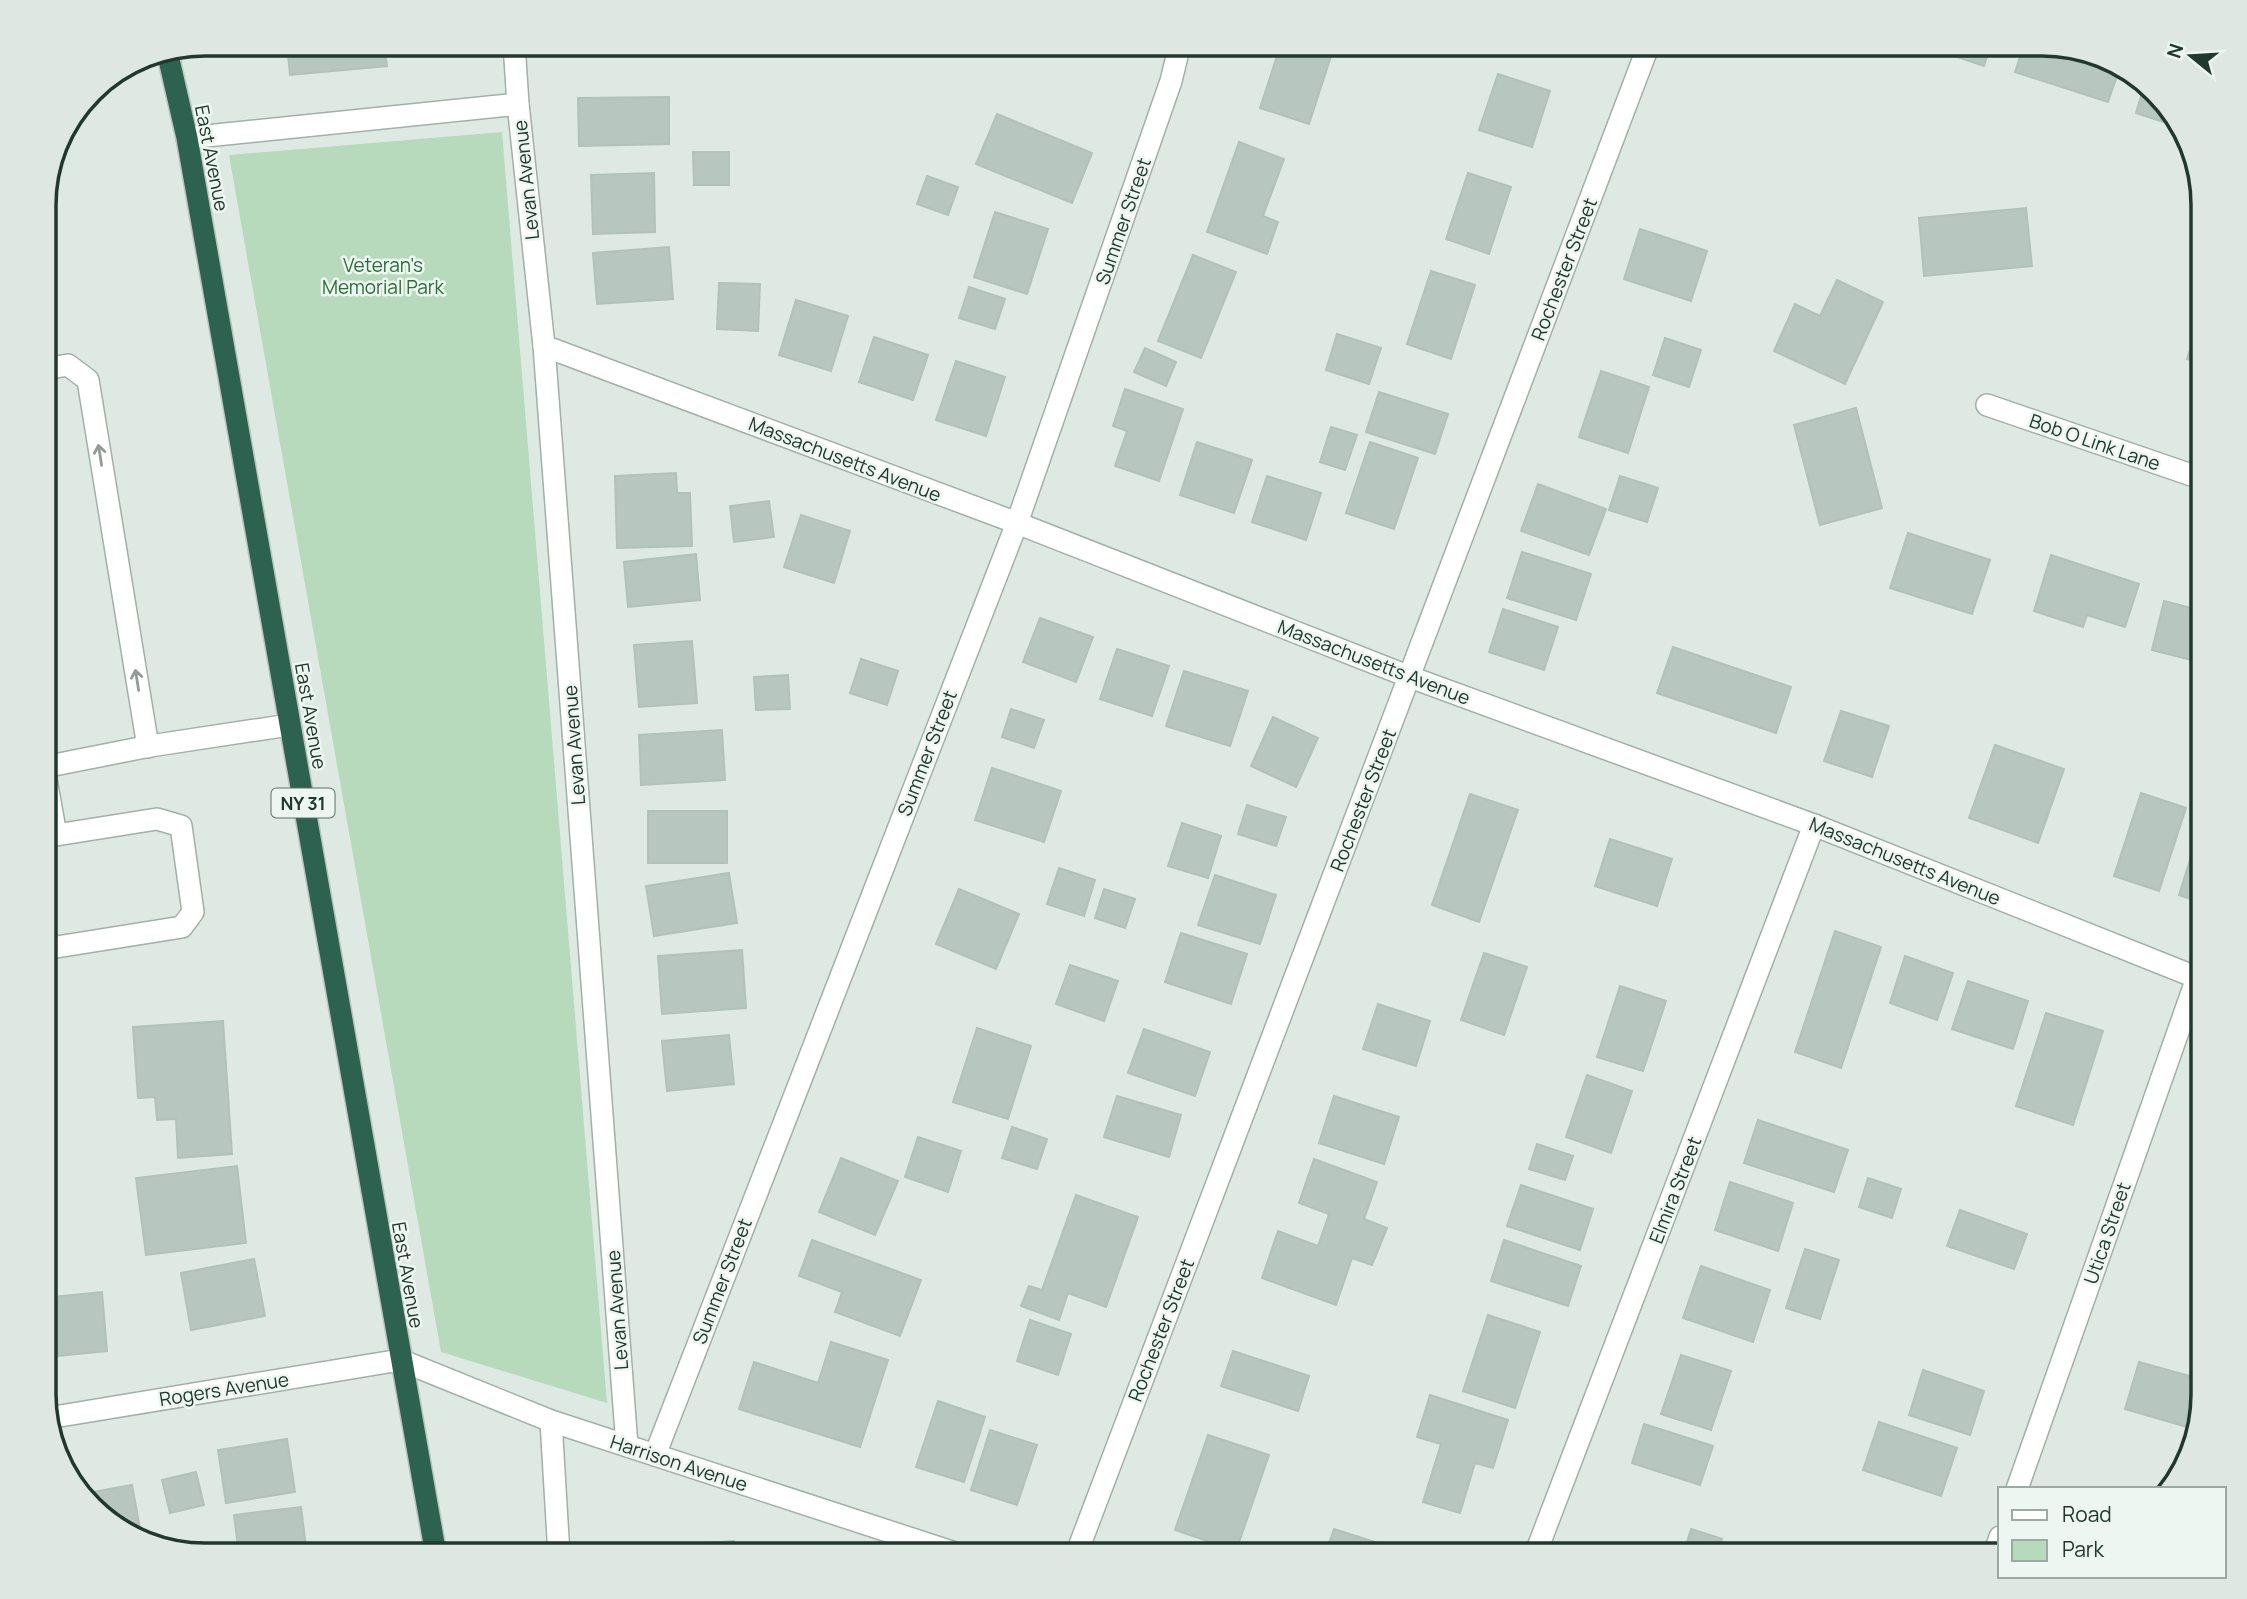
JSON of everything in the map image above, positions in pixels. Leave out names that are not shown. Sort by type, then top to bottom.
[{"type":"highway","name":"East Avenue","points":[[169,61],[187,138],[434,1543]]},
{"type":"street","name":"Levan Avenue","points":[[515,56],[544,346],[627,1446]]},
{"type":"street","name":"Summer Street","points":[[655,1455],[1017,523],[1171,81],[1177,56]]},
{"type":"street","name":"Rochester Street","points":[[1081,1543],[1644,56]]},
{"type":"street","points":[[187,138],[518,104]]},
{"type":"street","name":"Massachusetts Avenue","points":[[544,346],[1017,523],[1410,677],[1814,825],[2191,975]]},
{"type":"street","points":[[56,367],[68,365],[88,380],[148,747]]},
{"type":"street","name":"Bob O Link Lane","points":[[1987,405],[2191,475]]},
{"type":"street","points":[[56,765],[289,725]]},
{"type":"street","points":[[56,835],[157,819],[181,826],[193,912],[182,927],[56,947]]},
{"type":"street","name":"Elmira Street","points":[[1540,1543],[1814,825]]},
{"type":"street","name":"Utica Street","points":[[2018,1487],[2191,1004]]},
{"type":"street","name":"Harrison Avenue","points":[[400,1360],[551,1421],[924,1543]]},
{"type":"street","name":"Rogers Avenue","points":[[58,1416],[400,1360]]},
{"type":"street","points":[[551,1421],[558,1543]]},
{"type":"green space","name":"Veteran's Memorial Park","points":[[502,132],[607,1403],[441,1352],[229,155]]},
{"type":"building","points":[[288,56],[386,56],[387,66],[290,75]]},
{"type":"building","points":[[1277,56],[1331,56],[1309,124],[1260,108]]},
{"type":"building","points":[[1954,56],[1987,56],[1984,66]]},
{"type":"building","points":[[2020,56],[2052,56],[2090,64],[2117,76],[2108,102],[2015,72]]},
{"type":"building","points":[[1498,74],[1550,91],[1532,147],[1479,130]]},
{"type":"building","points":[[2141,95],[2166,123],[2136,113]]},
{"type":"building","points":[[669,97],[669,144],[579,146],[578,98]]},
{"type":"building","points":[[997,114],[1092,153],[1072,203],[976,164]]},
{"type":"building","points":[[1239,142],[1284,159],[1263,216],[1278,222],[1267,254],[1207,232]]},
{"type":"building","points":[[693,152],[729,152],[729,185],[694,185]]},
{"type":"building","points":[[654,173],[655,232],[593,234],[591,175]]},
{"type":"building","points":[[1468,173],[1511,187],[1489,254],[1446,239]]},
{"type":"building","points":[[927,176],[958,187],[948,215],[917,204]]},
{"type":"building","points":[[2026,208],[2032,266],[1924,276],[1919,218]]},
{"type":"building","points":[[995,212],[1048,229],[1027,294],[974,277]]},
{"type":"building","points":[[1640,229],[1707,251],[1691,301],[1624,279]]},
{"type":"building","points":[[669,247],[673,299],[597,304],[593,253]]},
{"type":"building","points":[[1193,255],[1236,272],[1201,358],[1158,341]]},
{"type":"building","points":[[1431,271],[1475,285],[1451,359],[1407,344]]},
{"type":"building","points":[[1837,280],[1883,302],[1845,384],[1774,351],[1795,304],[1820,316]]},
{"type":"building","points":[[719,283],[760,284],[758,331],[717,329]]},
{"type":"building","points":[[969,287],[1005,299],[995,329],[959,318]]},
{"type":"building","points":[[796,300],[848,316],[831,371],[779,355]]},
{"type":"building","points":[[1337,334],[1381,348],[1369,384],[1326,370]]},
{"type":"building","points":[[874,337],[928,355],[913,400],[859,382]]},
{"type":"building","points":[[1665,338],[1701,350],[1689,387],[1653,375]]},
{"type":"building","points":[[1145,348],[1176,362],[1166,386],[1134,372]]},
{"type":"building","points":[[956,361],[1005,377],[986,436],[936,420]]},
{"type":"building","points":[[1601,371],[1649,387],[1628,453],[1579,437]]},
{"type":"building","points":[[1125,389],[1183,409],[1159,481],[1115,466],[1127,431],[1113,426]]},
{"type":"building","points":[[1379,392],[1448,414],[1435,454],[1366,432]]},
{"type":"building","points":[[1856,408],[1882,508],[1820,525],[1794,425]]},
{"type":"building","points":[[1331,427],[1357,435],[1345,470],[1320,462]]},
{"type":"building","points":[[1197,442],[1252,460],[1234,513],[1180,495]]},
{"type":"building","points":[[1370,442],[1418,458],[1394,529],[1346,513]]},
{"type":"building","points":[[676,473],[677,493],[690,493],[692,546],[617,548],[615,476]]},
{"type":"building","points":[[1267,476],[1321,493],[1306,540],[1252,522]]},
{"type":"building","points":[[1620,476],[1658,488],[1647,522],[1609,510]]},
{"type":"building","points":[[1538,484],[1606,509],[1589,555],[1521,531]]},
{"type":"building","points":[[769,501],[774,537],[734,542],[730,506]]},
{"type":"building","points":[[801,515],[850,531],[834,583],[784,567]]},
{"type":"building","points":[[1908,533],[1990,560],[1972,614],[1890,588]]},
{"type":"building","points":[[1522,552],[1591,574],[1576,620],[1507,598]]},
{"type":"building","points":[[696,554],[700,600],[628,607],[624,562]]},
{"type":"building","points":[[2051,555],[2139,584],[2125,627],[2087,615],[2083,627],[2034,611]]},
{"type":"building","points":[[2164,601],[2191,608],[2191,660],[2152,650]]},
{"type":"building","points":[[1503,609],[1558,627],[1544,670],[1489,652]]},
{"type":"building","points":[[1040,618],[1093,637],[1076,682],[1023,662]]},
{"type":"building","points":[[692,641],[697,703],[639,707],[634,645]]},
{"type":"building","points":[[1673,647],[1791,687],[1776,733],[1657,693]]},
{"type":"building","points":[[1117,649],[1169,666],[1152,716],[1100,699]]},
{"type":"building","points":[[861,659],[898,671],[887,705],[850,693]]},
{"type":"building","points":[[1184,671],[1248,691],[1230,746],[1166,726]]},
{"type":"building","points":[[788,675],[790,709],[756,710],[754,677]]},
{"type":"building","points":[[1011,709],[1044,720],[1034,748],[1002,737]]},
{"type":"building","points":[[1841,711],[1889,726],[1872,777],[1824,761]]},
{"type":"building","points":[[1273,717],[1318,738],[1296,787],[1251,766]]},
{"type":"building","points":[[722,730],[725,780],[641,785],[639,735]]},
{"type":"building","points":[[1995,745],[2064,769],[2038,843],[1969,818]]},
{"type":"building","points":[[992,768],[1061,791],[1044,842],[975,820]]},
{"type":"building","points":[[2141,793],[2186,808],[2159,891],[2114,876]]},
{"type":"building","points":[[1470,794],[1518,810],[1479,922],[1432,905]]},
{"type":"building","points":[[1247,805],[1286,817],[1276,846],[1238,834]]},
{"type":"building","points":[[648,811],[727,811],[727,863],[648,863]]},
{"type":"building","points":[[1182,823],[1221,836],[1208,878],[1168,866]]},
{"type":"building","points":[[1610,839],[1672,859],[1657,906],[1595,886]]},
{"type":"building","points":[[2191,857],[2191,899],[2179,895]]},
{"type":"building","points":[[1059,868],[1095,880],[1084,916],[1047,904]]},
{"type":"building","points":[[729,873],[737,923],[654,936],[646,886]]},
{"type":"building","points":[[1215,875],[1276,895],[1260,944],[1198,925]]},
{"type":"building","points":[[959,889],[1019,914],[996,969],[936,944]]},
{"type":"building","points":[[1104,889],[1135,899],[1125,928],[1095,918]]},
{"type":"building","points":[[1835,931],[1881,947],[1841,1068],[1795,1052]]},
{"type":"building","points":[[1181,933],[1247,954],[1231,1004],[1165,982]]},
{"type":"building","points":[[742,950],[746,1008],[662,1014],[658,956]]},
{"type":"building","points":[[1484,953],[1527,967],[1504,1035],[1461,1020]]},
{"type":"building","points":[[1905,956],[1953,973],[1937,1020],[1890,1003]]},
{"type":"building","points":[[1070,965],[1118,981],[1104,1021],[1056,1004]]},
{"type":"building","points":[[1968,981],[2028,1001],[2013,1049],[1952,1029]]},
{"type":"building","points":[[1620,986],[1666,1001],[1643,1071],[1597,1057]]},
{"type":"building","points":[[1378,1004],[1430,1021],[1416,1066],[1363,1049]]},
{"type":"building","points":[[2046,1013],[2103,1031],[2073,1125],[2016,1106]]},
{"type":"building","points":[[223,1021],[232,1154],[178,1158],[176,1119],[157,1120],[155,1097],[138,1098],[133,1027]]},
{"type":"building","points":[[977,1028],[1031,1046],[1008,1119],[953,1102]]},
{"type":"building","points":[[1144,1029],[1210,1052],[1195,1096],[1128,1073]]},
{"type":"building","points":[[729,1035],[734,1084],[667,1091],[662,1041]]},
{"type":"building","points":[[1587,1075],[1632,1091],[1611,1153],[1566,1137]]},
{"type":"building","points":[[1117,1096],[1181,1115],[1169,1157],[1104,1137]]},
{"type":"building","points":[[1334,1096],[1399,1117],[1384,1164],[1319,1143]]},
{"type":"building","points":[[1758,1120],[1848,1150],[1834,1192],[1744,1163]]},
{"type":"building","points":[[1012,1127],[1047,1139],[1037,1169],[1002,1158]]},
{"type":"building","points":[[918,1137],[961,1151],[948,1192],[905,1177]]},
{"type":"building","points":[[1537,1144],[1573,1156],[1565,1180],[1529,1169]]},
{"type":"building","points":[[841,1158],[898,1181],[875,1235],[819,1212]]},
{"type":"building","points":[[1314,1159],[1377,1182],[1364,1219],[1387,1228],[1372,1265],[1352,1258],[1336,1305],[1262,1278],[1278,1231],[1318,1246],[1329,1214],[1299,1203]]},
{"type":"building","points":[[237,1166],[246,1243],[146,1255],[136,1178]]},
{"type":"building","points":[[1868,1178],[1901,1189],[1892,1218],[1859,1207]]},
{"type":"building","points":[[1730,1182],[1793,1203],[1778,1251],[1715,1230]]},
{"type":"building","points":[[1521,1185],[1593,1209],[1580,1250],[1507,1226]]},
{"type":"building","points":[[1076,1195],[1138,1217],[1106,1307],[1068,1293],[1059,1320],[1021,1306],[1029,1286],[1042,1290]]},
{"type":"building","points":[[1960,1210],[2027,1234],[2014,1269],[1947,1246]]},
{"type":"building","points":[[812,1240],[921,1280],[900,1336],[835,1312],[842,1292],[799,1276]]},
{"type":"building","points":[[1504,1240],[1581,1266],[1568,1306],[1491,1281]]},
{"type":"building","points":[[1805,1249],[1839,1260],[1820,1319],[1786,1308]]},
{"type":"building","points":[[254,1259],[265,1316],[191,1330],[181,1273]]},
{"type":"building","points":[[1701,1266],[1770,1290],[1753,1342],[1683,1318]]},
{"type":"building","points":[[102,1292],[107,1351],[58,1356],[56,1297]]},
{"type":"building","points":[[1488,1315],[1540,1332],[1515,1408],[1463,1391]]},
{"type":"building","points":[[1030,1320],[1071,1334],[1058,1375],[1017,1361]]},
{"type":"building","points":[[831,1342],[888,1360],[860,1447],[739,1409],[754,1362],[818,1383]]},
{"type":"building","points":[[1233,1351],[1309,1376],[1298,1411],[1221,1386]]},
{"type":"building","points":[[1681,1355],[1731,1371],[1711,1430],[1661,1414]]},
{"type":"building","points":[[2139,1362],[2191,1376],[2187,1427],[2125,1409]]},
{"type":"building","points":[[1923,1370],[1984,1391],[1970,1435],[1909,1415]]},
{"type":"building","points":[[1430,1395],[1508,1420],[1493,1468],[1475,1463],[1460,1513],[1423,1502],[1441,1444],[1417,1437]]},
{"type":"building","points":[[938,1401],[985,1417],[964,1482],[916,1467]]},
{"type":"building","points":[[1879,1422],[1957,1448],[1941,1496],[1863,1470]]},
{"type":"building","points":[[1644,1424],[1713,1446],[1700,1485],[1632,1463]]},
{"type":"building","points":[[990,1430],[1037,1445],[1017,1505],[971,1490]]},
{"type":"building","points":[[1208,1435],[1269,1455],[1239,1543],[1213,1543],[1175,1530]]},
{"type":"building","points":[[287,1439],[295,1492],[226,1503],[218,1450]]},
{"type":"building","points":[[196,1472],[204,1505],[170,1513],[162,1480]]},
{"type":"building","points":[[132,1485],[140,1528],[114,1512],[93,1492]]},
{"type":"building","points":[[301,1507],[306,1543],[238,1543],[234,1515]]},
{"type":"building","points":[[1334,1529],[1378,1543],[1329,1543]]},
{"type":"building","points":[[1691,1529],[1722,1539],[1720,1543],[1687,1543]]}]
